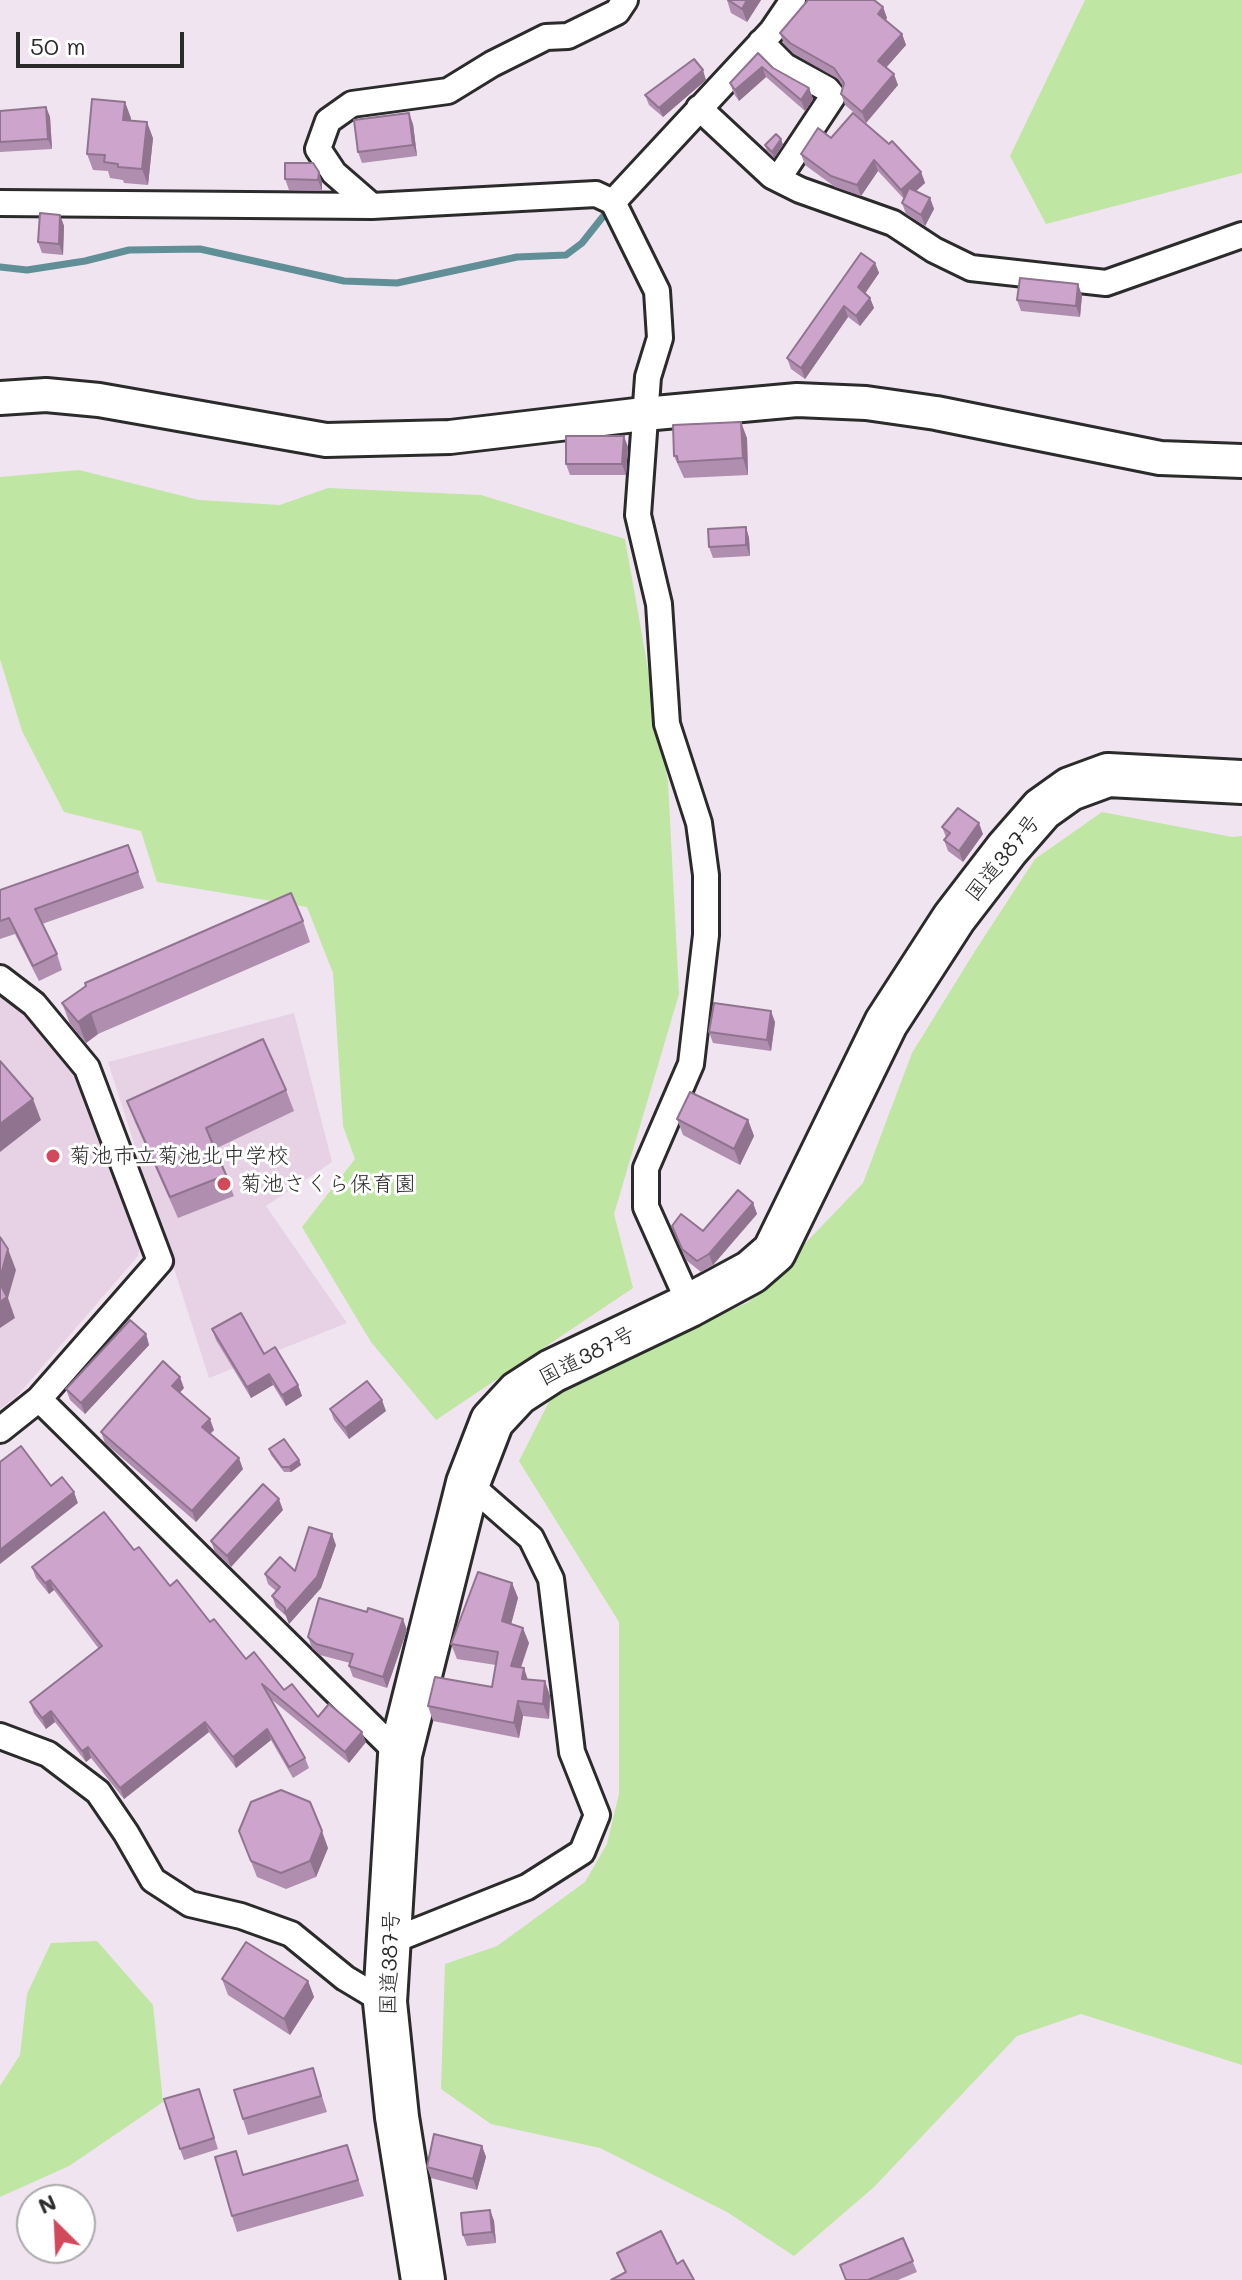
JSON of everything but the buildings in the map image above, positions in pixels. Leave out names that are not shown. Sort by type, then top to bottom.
[{"type":"highway","name":"国道387号","points":[[423,2280],[397,2117],[385,2002],[400,1755],[468,1483],[492,1421],[518,1393],[552,1371],[690,1305],[751,1272],[774,1252],[893,1010],[954,918],[1042,809],[1070,789],[1108,775],[1242,782]]},
{"type":"street","points":[[372,206],[334,173],[318,149],[328,121],[352,104],[448,91],[492,64],[546,37],[568,36],[617,12],[625,0]]},
{"type":"street","points":[[613,202],[761,42],[793,0]]},
{"type":"street","points":[[761,42],[785,66],[827,89],[833,96],[778,179]]},
{"type":"street","points":[[699,108],[778,179],[800,190],[893,223],[934,250],[971,268],[1106,283],[1242,235]]},
{"type":"street","points":[[0,203],[372,206],[596,194],[613,202],[657,291],[660,338],[648,377],[638,515],[659,604],[667,724],[699,823],[706,875],[706,935],[691,1064],[646,1168],[646,1207],[690,1305]]},
{"type":"street","points":[[0,398],[46,395],[99,400],[326,440],[450,437],[797,400],[866,403],[936,413],[1160,458],[1242,461]]},
{"type":"street","points":[[0,978],[34,1004],[87,1068],[160,1261],[39,1399],[0,1430]]},
{"type":"street","points":[[39,1399],[400,1755]]},
{"type":"street","points":[[389,1942],[527,1887],[582,1852],[597,1815],[572,1752],[551,1579],[531,1538],[468,1483]]},
{"type":"street","points":[[0,1736],[48,1754],[98,1792],[153,1880],[190,1904],[241,1916],[291,1934],[345,1978],[385,2002]]},
{"type":"shaded area","name":"菊池市立菊池北中学校","points":[[0,991],[17,1004],[73,1073],[141,1239],[138,1256],[17,1396],[0,1409]]},
{"type":"shaded area","name":"菊池さくら保育園","points":[[294,1013],[332,1162],[266,1206],[347,1323],[209,1378],[108,1062]]},
{"type":"green space","points":[[1085,0],[1242,0],[1242,173],[1046,224],[1010,156]]},
{"type":"green space","points":[[79,470],[199,500],[280,505],[328,488],[481,495],[625,539],[668,782],[679,994],[614,1214],[633,1288],[436,1420],[371,1342],[302,1227],[355,1159],[343,1126],[333,973],[307,907],[157,882],[141,831],[64,812],[22,731],[0,659],[0,477]]},
{"type":"green space","points":[[1102,812],[1232,837],[1242,836],[1242,2065],[1081,2014],[1017,2036],[874,2187],[794,2256],[727,2212],[600,2148],[491,2124],[441,2089],[445,1964],[497,1946],[585,1882],[607,1844],[619,1794],[619,1622],[519,1461],[554,1392],[639,1350],[749,1302],[863,1183],[912,1053],[975,951],[1035,859]]},
{"type":"green space","points":[[97,1941],[153,2005],[163,2102],[69,2166],[29,2184],[16,2184],[16,2190],[0,2197],[0,2086],[20,2055],[27,1994],[51,1943]]},
{"type":"waterway","points":[[0,267],[27,270],[129,250],[200,249],[344,281],[397,283],[517,257],[566,255],[582,243],[605,214]]},
{"type":"place","name":"菊池市立菊池北中学校","points":[[53,1156]]},
{"type":"place","name":"菊池さくら保育園","points":[[224,1184]]}]
